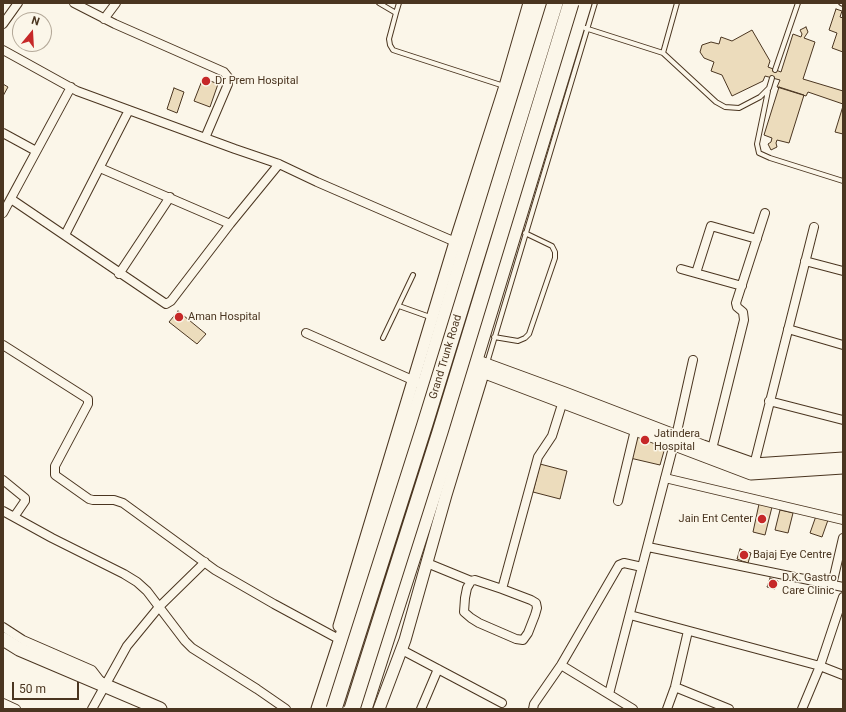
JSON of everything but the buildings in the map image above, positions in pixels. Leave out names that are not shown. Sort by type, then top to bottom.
[{"type":"highway","points":[[320,709],[364,570],[509,87],[539,3]]},
{"type":"highway","name":"Grand Trunk Road","points":[[334,709],[425,424],[555,3]]},
{"type":"highway","name":"Grand Trunk Road","points":[[352,709],[440,432],[572,3]]},
{"type":"highway","points":[[364,709],[479,366],[582,27],[584,3]]},
{"type":"highway","points":[[364,570],[405,583]]},
{"type":"main road","points":[[3,639],[19,649],[160,709]]},
{"type":"street","points":[[3,24],[18,3]]},
{"type":"street","points":[[74,3],[104,19],[224,72],[228,77],[228,84],[205,138]]},
{"type":"street","points":[[104,19],[116,3]]},
{"type":"street","points":[[509,87],[529,3]]},
{"type":"street","points":[[3,50],[77,91],[279,164],[461,244],[432,318],[419,383],[335,637],[326,667],[329,681]]},
{"type":"street","points":[[3,213],[71,87]]},
{"type":"street","points":[[65,235],[129,110]]},
{"type":"street","points":[[3,133],[36,151]]},
{"type":"street","points":[[11,199],[65,235],[119,274],[164,304],[168,304],[279,164]]},
{"type":"street","points":[[100,168],[230,224]]},
{"type":"street","points":[[119,274],[170,197]]},
{"type":"street","points":[[712,449],[744,320],[743,312],[737,307],[736,303],[765,213]]},
{"type":"street","points":[[696,274],[711,226],[757,239]]},
{"type":"street","points":[[752,469],[814,227]]},
{"type":"street","points":[[805,261],[843,271]]},
{"type":"street","points":[[681,269],[742,286]]},
{"type":"street","points":[[788,329],[843,345]]},
{"type":"street","points":[[306,333],[419,383]]},
{"type":"street","points":[[3,345],[88,399],[88,404],[55,466],[55,475],[89,499],[114,500],[123,503],[204,562],[252,592],[335,637]]},
{"type":"street","points":[[610,694],[648,547],[693,360]]},
{"type":"street","points":[[379,709],[402,650],[427,563],[479,366],[752,469],[843,468]]},
{"type":"street","points":[[564,398],[635,430],[712,449],[752,469],[843,458]]},
{"type":"street","points":[[502,589],[538,458],[552,436],[564,398]]},
{"type":"street","points":[[770,401],[843,420]]},
{"type":"street","points":[[618,500],[635,430]]},
{"type":"street","points":[[665,478],[843,520]]},
{"type":"street","points":[[3,480],[25,498],[14,517]]},
{"type":"street","points":[[3,510],[137,582],[147,591],[185,641],[197,652],[257,689],[286,709]]},
{"type":"street","points":[[832,585],[843,538]]},
{"type":"street","points":[[648,547],[843,587]]},
{"type":"street","points":[[92,709],[127,646],[158,607],[204,562]]},
{"type":"street","points":[[427,563],[471,581],[475,580],[534,601],[537,606],[536,615],[528,633],[523,640],[516,639],[485,626],[464,612],[467,588],[471,581]]},
{"type":"street","points":[[533,709],[534,704],[561,665],[619,565],[624,563],[642,567]]},
{"type":"street","points":[[802,709],[820,666],[843,597]]},
{"type":"street","points":[[630,615],[820,666],[843,674]]},
{"type":"street","points":[[3,627],[23,640],[92,670],[104,685]]},
{"type":"street","points":[[667,709],[675,687],[688,631]]},
{"type":"street","points":[[3,645],[17,653],[82,682],[104,685]]},
{"type":"street","points":[[402,650],[502,703]]},
{"type":"street","points":[[561,665],[633,709]]},
{"type":"street","points":[[421,709],[438,669]]},
{"type":"street","points":[[675,687],[729,709]]},
{"type":"street","points":[[3,703],[16,709]]},
{"type":"lane","points":[[379,3],[396,13]]},
{"type":"lane","points":[[399,3],[389,39],[393,50],[509,87]]},
{"type":"lane","points":[[479,366],[494,337],[525,233],[582,27],[595,3]]},
{"type":"lane","points":[[663,53],[678,3]]},
{"type":"lane","points":[[775,70],[798,3]]},
{"type":"lane","points":[[582,27],[663,53],[716,102],[725,107],[739,108],[760,97],[769,88]]},
{"type":"lane","points":[[772,78],[757,144],[759,153],[770,158],[843,181]]},
{"type":"lane","points":[[494,337],[518,341],[526,338],[529,334],[555,258],[555,252],[552,246],[525,233]]},
{"type":"lane","points":[[383,338],[413,275]]},
{"type":"lane","points":[[399,306],[432,318]]},
{"type":"place","name":"Dr Prem Hospital","points":[[206,81]]},
{"type":"place","name":"Aman Hospital","points":[[179,317]]},
{"type":"place","name":"Jatindera Hospital","points":[[645,440]]},
{"type":"place","name":"Jain Ent Center","points":[[762,519]]},
{"type":"place","name":"Bajaj Eye Centre","points":[[744,555]]},
{"type":"place","name":"D.K. Gastro Care Clinic","points":[[773,584]]}]
